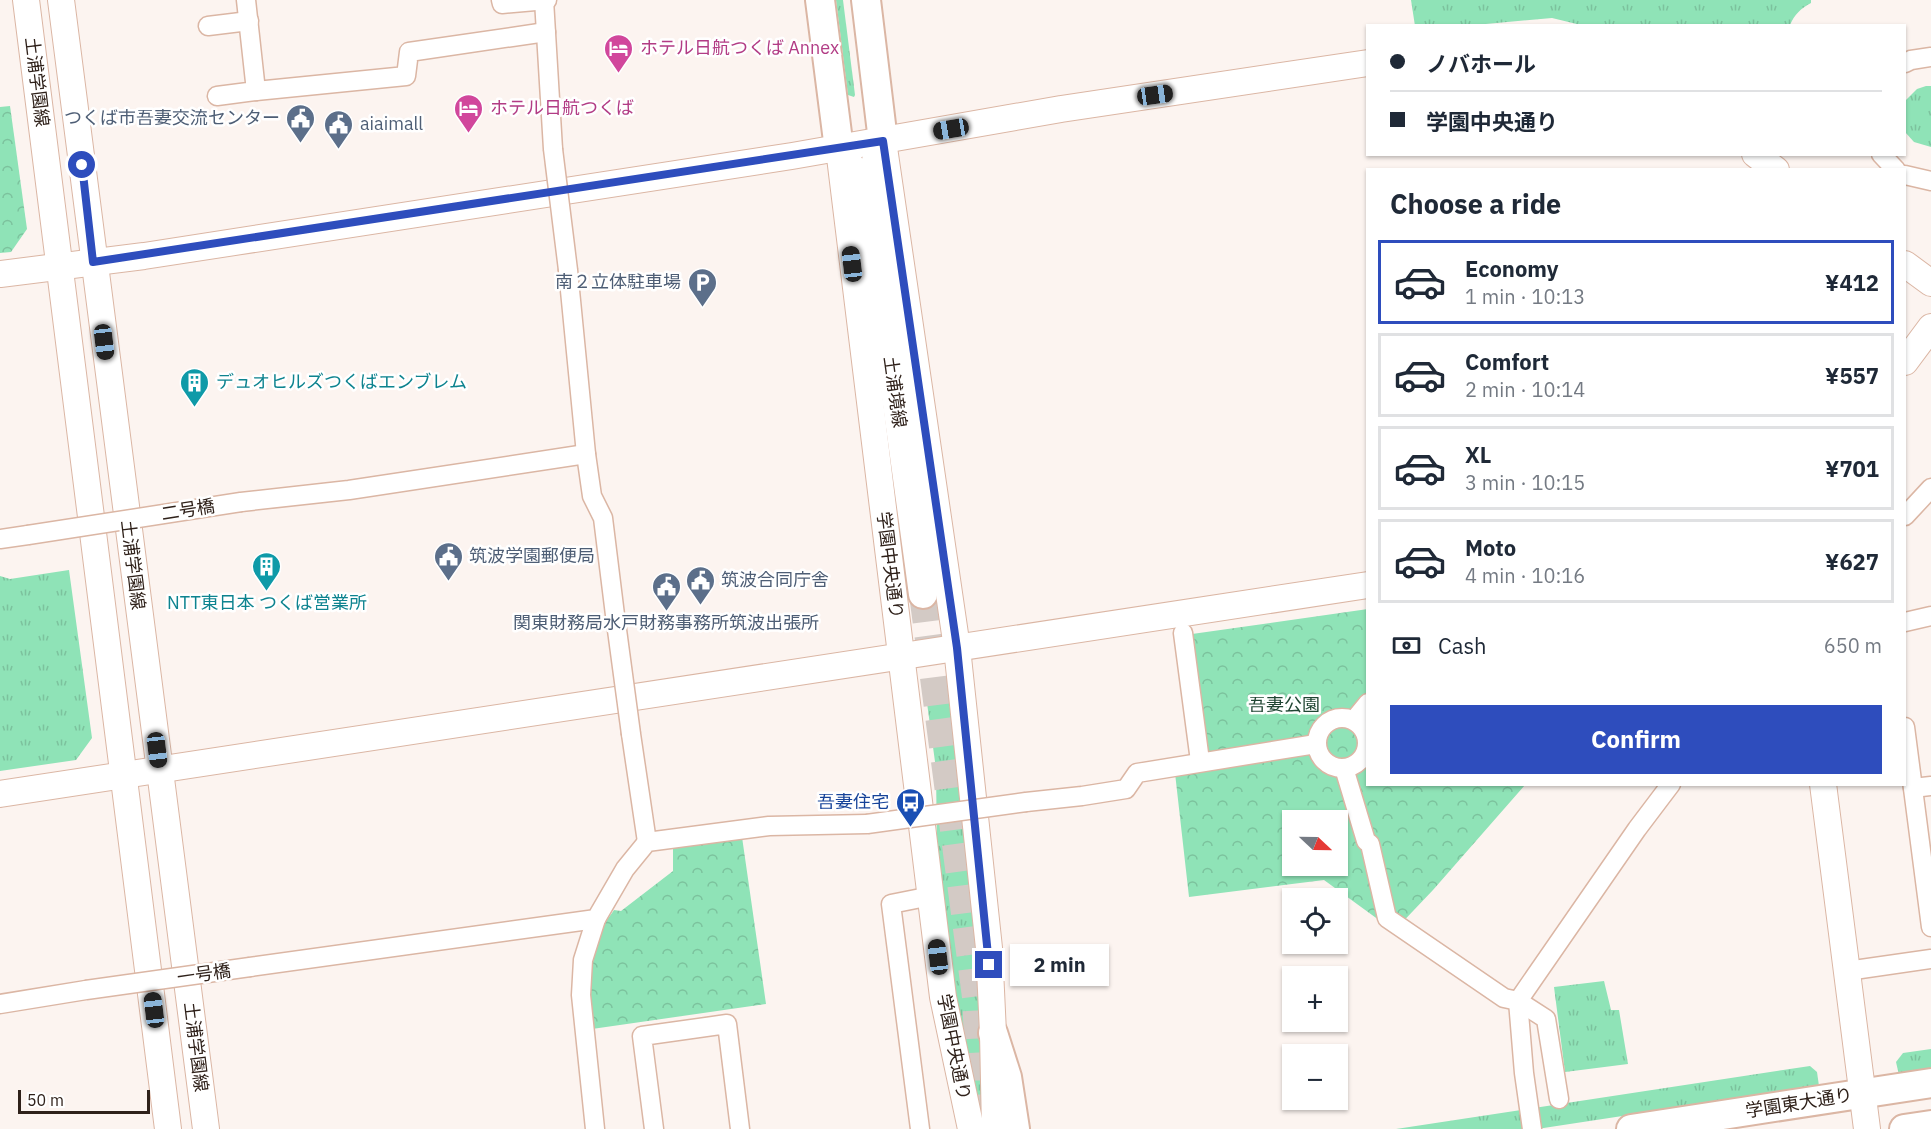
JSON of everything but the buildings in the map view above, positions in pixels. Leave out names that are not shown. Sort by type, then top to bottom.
[{"type":"main road","name":"学園中央通り","points":[[820,0],[839,149]]},
{"type":"main road","name":"学園中央通り","points":[[866,0],[883,141]]},
{"type":"main road","name":"土浦境線","points":[[866,190],[883,141]]},
{"type":"main road","name":"土浦境線","points":[[839,149],[866,190],[923,594]]},
{"type":"main road","points":[[993,1033],[1007,1077],[1015,1129]]},
{"type":"main road","name":"学園東大通り","points":[[1631,1129],[1931,1083]]},
{"type":"main road","points":[[1904,1129],[1931,1125]]},
{"type":"street","name":"土浦学園線","points":[[27,0],[168,1129]]},
{"type":"street","name":"土浦学園線","points":[[61,0],[206,1129]]},
{"type":"street","points":[[246,0],[256,92]]},
{"type":"street","points":[[501,0],[502,4],[545,0],[553,149],[568,270],[586,454],[592,496],[603,518],[647,842]]},
{"type":"street","points":[[208,26],[249,21]]},
{"type":"street","points":[[217,96],[406,76],[409,52],[436,52],[546,32]]},
{"type":"street","points":[[1906,62],[1931,57]]},
{"type":"street","points":[[0,274],[93,262],[839,149],[1061,109],[1366,63]]},
{"type":"street","name":"学園中央通り","points":[[883,141],[957,648],[988,948],[995,1129]]},
{"type":"street","name":"学園中央通り","points":[[839,149],[943,997],[967,1122]]},
{"type":"street","points":[[1758,156],[1773,168]]},
{"type":"street","points":[[1883,156],[1894,168]]},
{"type":"street","points":[[1906,175],[1931,181]]},
{"type":"street","points":[[1906,265],[1931,283]]},
{"type":"street","points":[[1906,361],[1931,327]]},
{"type":"street","name":"二号橋","points":[[0,539],[241,502],[349,490],[586,454]]},
{"type":"street","points":[[1906,515],[1931,488]]},
{"type":"street","points":[[0,794],[1366,585]]},
{"type":"street","points":[[1906,622],[1931,616]]},
{"type":"street","points":[[1183,633],[1200,761]]},
{"type":"street","points":[[1354,720],[1366,706]]},
{"type":"street","points":[[1366,740],[1365,732],[1354,720],[1345,717],[1329,721],[1322,726],[1317,734],[1316,744],[1321,759],[1328,765],[1344,768],[1359,762],[1366,750]]},
{"type":"street","points":[[1906,731],[1922,787],[1931,927]]},
{"type":"street","points":[[595,1129],[581,995],[583,960],[596,919],[625,869],[647,842],[769,826],[867,824],[1082,796],[1126,789],[1137,773],[1316,744]]},
{"type":"street","points":[[1344,768],[1366,841],[1370,844],[1387,918],[1504,998],[1518,1001],[1546,1019],[1559,1099]]},
{"type":"street","points":[[1532,1129],[1524,1073],[1518,1001],[1669,786]]},
{"type":"street","points":[[1822,786],[1867,1129]]},
{"type":"street","points":[[920,1129],[891,904],[930,896]]},
{"type":"street","name":"一号橋","points":[[0,1004],[596,919]]},
{"type":"street","points":[[1847,971],[1931,959]]},
{"type":"street","points":[[654,1129],[642,1036],[727,1024],[740,1129]]},
{"type":"green space","points":[[836,0],[843,0],[854,97],[848,95]]},
{"type":"green space","points":[[1411,0],[1811,0],[1811,3],[1798,12],[1791,24],[1577,24],[1552,18],[1486,24],[1415,24]]},
{"type":"green space","points":[[1931,86],[1931,147],[1914,142],[1906,133],[1906,100],[1917,89]]},
{"type":"green space","points":[[10,106],[27,229],[11,252],[0,253],[0,107]]},
{"type":"green space","points":[[69,570],[92,738],[76,760],[0,771],[0,576],[10,579]]},
{"type":"green space","name":"吾妻公園","points":[[1366,609],[1366,786],[1524,786],[1394,931],[1348,897],[1348,888],[1335,888],[1324,880],[1189,897],[1175,773],[1207,767],[1192,634]]},
{"type":"green space","points":[[942,690],[949,701],[981,957],[982,1129],[959,1015],[937,854],[936,769],[927,703],[929,692]]},
{"type":"green space","points":[[742,837],[766,1004],[592,1029],[590,960],[598,934],[614,910],[621,911],[673,871],[673,845]]},
{"type":"green space","points":[[1604,981],[1611,1010],[1619,1010],[1628,1064],[1565,1072],[1554,987]]},
{"type":"green space","points":[[1931,1049],[1931,1070],[1899,1075],[1896,1062],[1903,1053]]},
{"type":"green space","points":[[1810,1066],[1817,1072],[1819,1086],[1537,1129],[1396,1129]]},
{"type":"tunnel","points":[[923,594],[976,997],[980,1129]]},
{"type":"place","name":"ホテル日航つくば Annex","points":[[619,74]]},
{"type":"place","name":"ホテル日航つくば","points":[[469,134]]},
{"type":"place","name":"つくば市吾妻交流センター","points":[[301,144]]},
{"type":"place","name":"aiaimall","points":[[339,150]]},
{"type":"place","name":"南２立体駐車場","points":[[702,308]]},
{"type":"place","name":"デュオヒルズつくばエンブレム","points":[[195,408]]},
{"type":"place","name":"筑波学園郵便局","points":[[448,582]]},
{"type":"place","name":"NTT東日本 つくば営業所","points":[[267,592]]},
{"type":"place","name":"筑波合同庁舎","points":[[700,606]]},
{"type":"place","name":"関東財務局水戸財務事務所筑波出張所","points":[[666,612]]},
{"type":"place","name":"吾妻住宅","points":[[910,828]]},
{"type":"route","points":[[82,165],[93,262],[883,141],[957,648],[989,965]]}]
